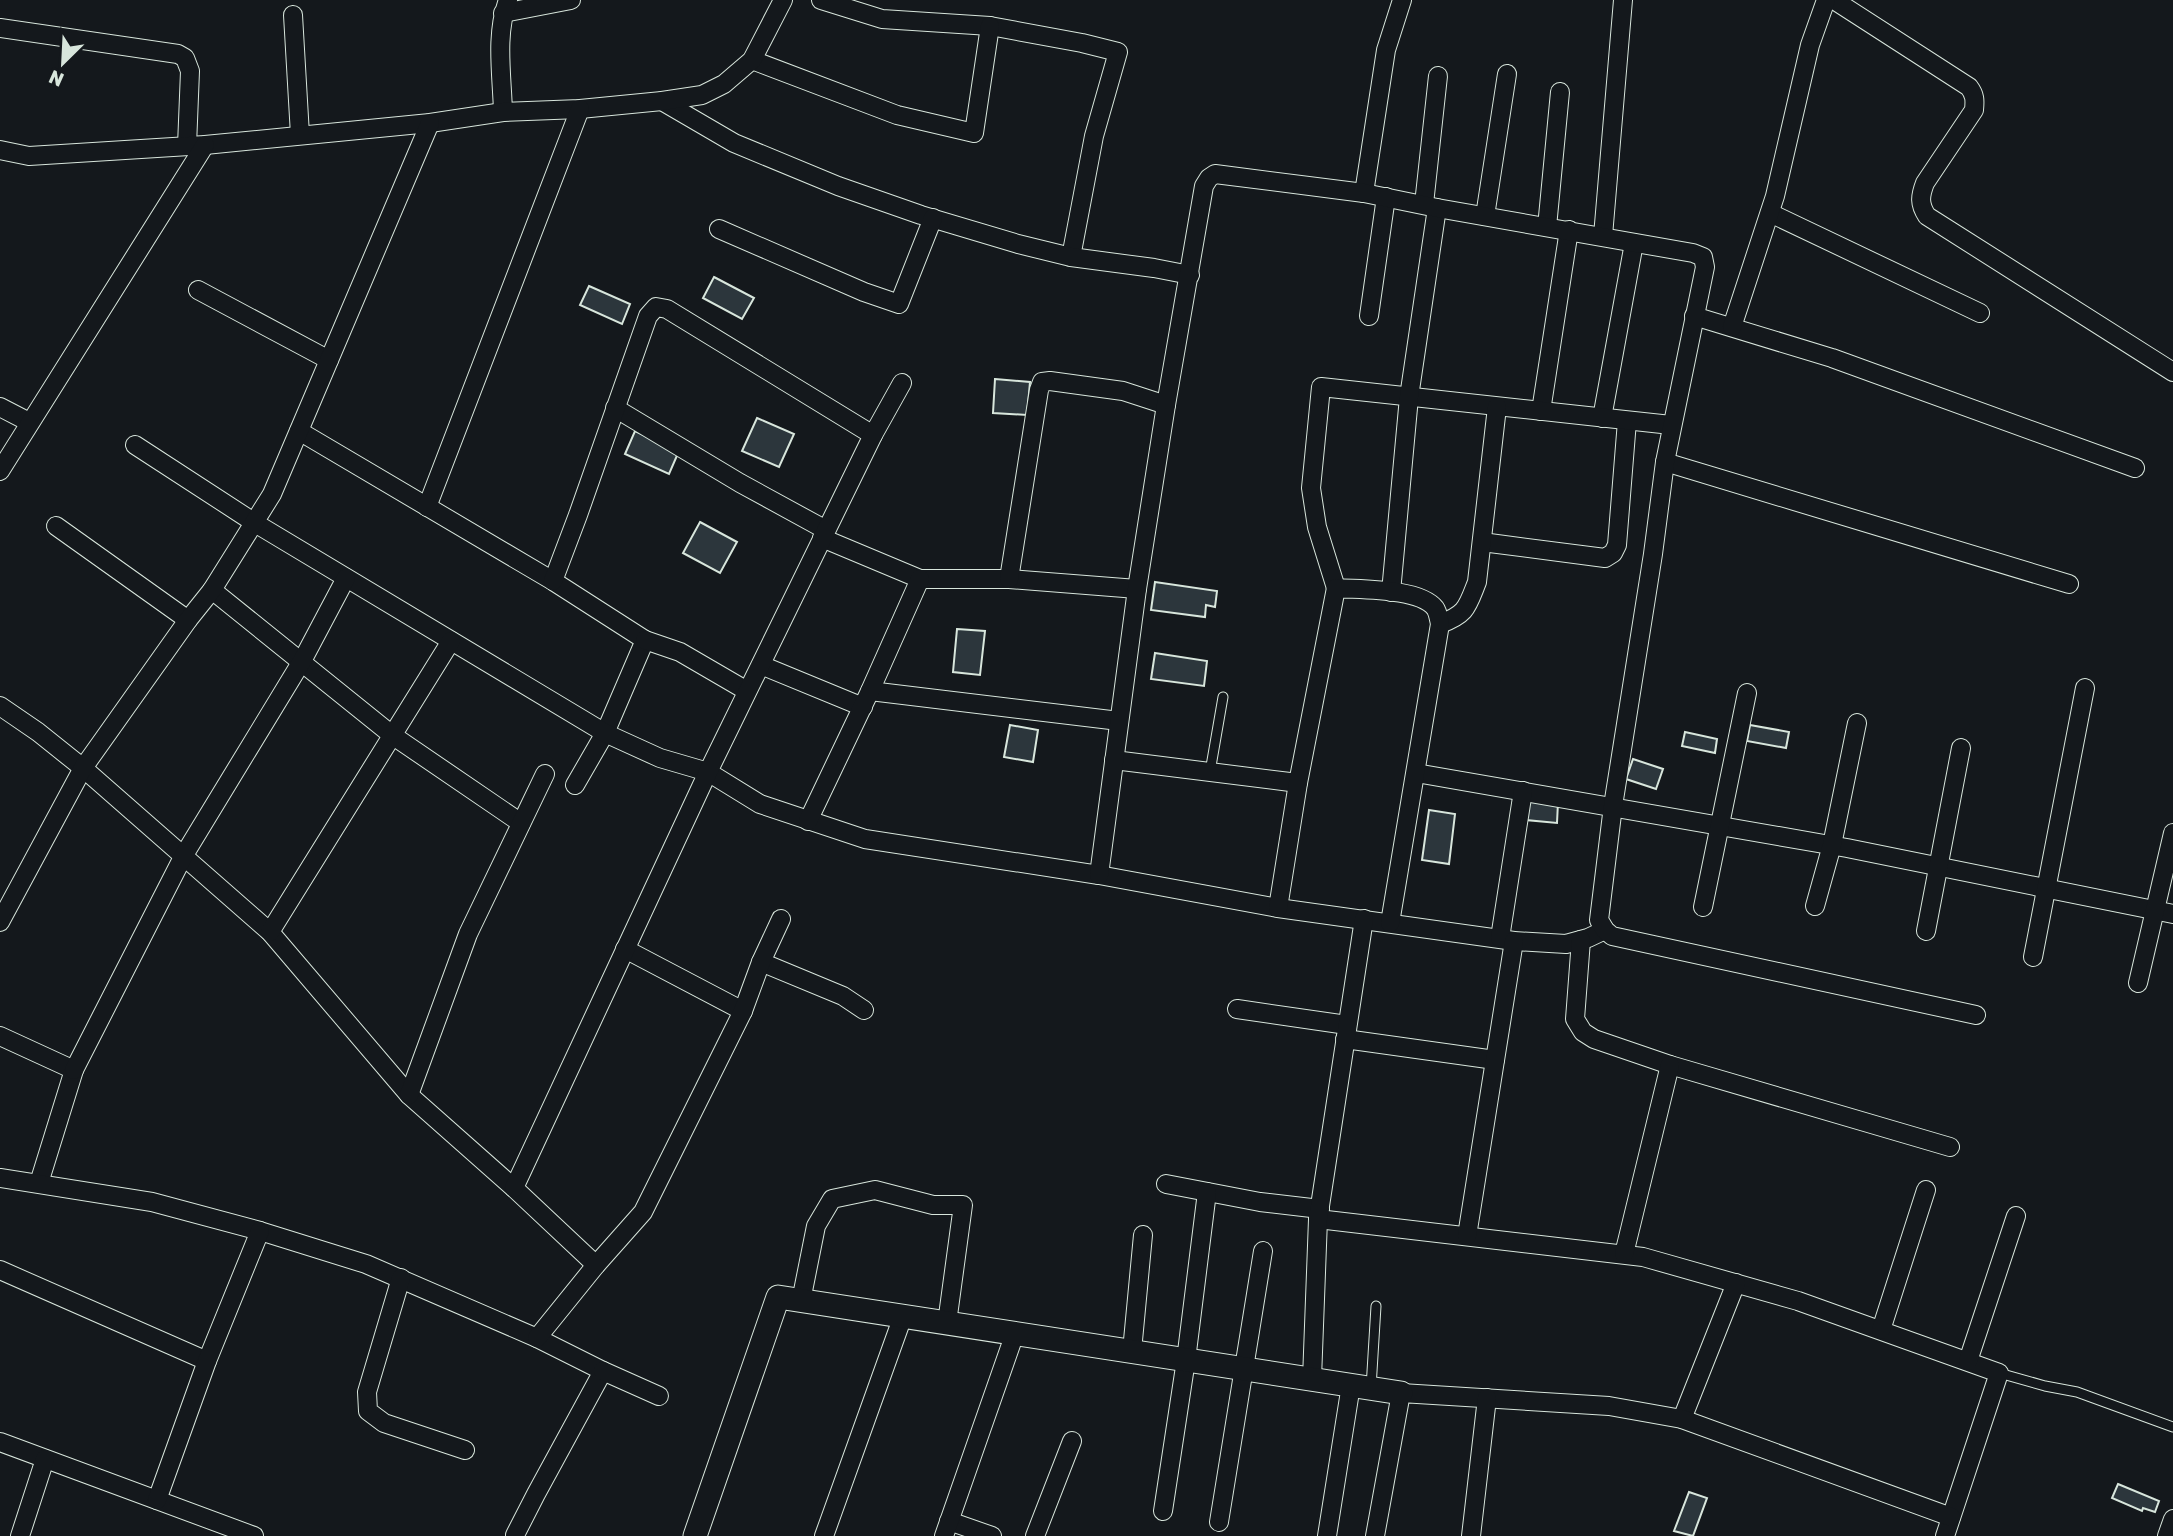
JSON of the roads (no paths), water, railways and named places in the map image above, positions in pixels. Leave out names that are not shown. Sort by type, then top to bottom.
[{"type":"street","points":[[503,112],[500,33],[506,7],[571,0]]},
{"type":"street","points":[[0,150],[29,156],[196,145],[430,123],[503,112],[580,109],[702,95],[724,84],[752,60],[783,0]]},
{"type":"street","points":[[821,0],[882,19],[990,26],[1118,52],[1094,136],[1071,257]]},
{"type":"street","points":[[1364,193],[1386,50],[1402,0]]},
{"type":"street","points":[[1603,236],[1623,0]]},
{"type":"street","points":[[1732,327],[1775,197],[1810,45],[1826,0]]},
{"type":"street","points":[[1834,0],[1973,92],[1976,99],[1974,110],[1921,194],[1921,206],[1927,216],[2173,372]]},
{"type":"street","points":[[293,15],[300,135]]},
{"type":"street","points":[[752,60],[897,115],[974,133],[990,26]]},
{"type":"street","points":[[0,28],[178,54],[185,58],[190,71],[196,145],[0,471]]},
{"type":"street","points":[[1485,216],[1507,74]]},
{"type":"street","points":[[1391,592],[1430,206],[1438,76]]},
{"type":"street","points":[[1547,227],[1560,92]]},
{"type":"street","points":[[662,101],[734,143],[838,186],[933,219],[1071,257],[1190,275]]},
{"type":"street","points":[[427,507],[580,109]]},
{"type":"street","points":[[0,922],[83,768],[212,590],[272,494],[430,123]]},
{"type":"street","points":[[1098,875],[1137,589],[1204,186],[1209,177],[1215,174],[1364,193],[1703,257],[1705,267],[1671,425],[1613,806],[1599,920],[1605,930],[1612,936],[1976,1015]]},
{"type":"street","points":[[1369,316],[1386,197]]},
{"type":"street","points":[[1770,213],[1980,313]]},
{"type":"street","points":[[719,229],[864,292],[899,304],[933,219]]},
{"type":"street","points":[[1541,411],[1569,230]]},
{"type":"street","points":[[1602,418],[1634,243]]},
{"type":"street","points":[[198,290],[329,360]]},
{"type":"street","points":[[553,581],[648,316],[656,307],[661,307],[873,435]]},
{"type":"street","points":[[1695,316],[1832,358],[2136,468]]},
{"type":"street","points":[[1009,579],[1042,382],[1123,391],[1166,405]]},
{"type":"street","points":[[514,1188],[747,691],[873,435],[902,383]]},
{"type":"street","points":[[1278,908],[1298,783],[1336,588],[1317,527],[1311,488],[1321,387],[1671,425]]},
{"type":"street","points":[[0,407],[29,422]]},
{"type":"street","points":[[1440,624],[1452,620],[1466,610],[1478,582],[1497,407]]},
{"type":"street","points":[[615,408],[824,534],[920,579],[1009,579],[1137,589]]},
{"type":"street","points":[[1482,542],[1605,558],[1613,553],[1617,545],[1627,421]]},
{"type":"street","points":[[299,432],[553,581],[645,640],[680,652],[747,691]]},
{"type":"street","points":[[135,445],[255,523],[605,733],[660,758],[708,772],[760,804],[808,821],[865,839],[1098,875],[1278,908],[1507,940],[1566,944],[1605,930]]},
{"type":"street","points":[[1665,462],[2069,584]]},
{"type":"street","points":[[56,526],[188,620]]},
{"type":"street","points":[[39,1184],[74,1070],[184,855],[302,661],[346,578]]},
{"type":"street","points":[[808,821],[867,699],[920,579]]},
{"type":"street","points":[[1336,588],[1420,597],[1435,609],[1440,624],[1390,923]]},
{"type":"street","points":[[212,590],[392,735],[521,823]]},
{"type":"street","points":[[575,785],[605,733],[645,640]]},
{"type":"street","points":[[271,932],[451,641]]},
{"type":"street","points":[[761,665],[867,699],[1119,721]]},
{"type":"street","points":[[2032,957],[2085,688]]},
{"type":"street","points":[[1703,907],[1747,693]]},
{"type":"street","points":[[0,706],[83,768],[271,932],[409,1095],[596,1265]]},
{"type":"street","points":[[1815,906],[1832,845],[1857,723]]},
{"type":"street","points":[[1926,930],[1961,748]]},
{"type":"street","points":[[1114,760],[1298,783]]},
{"type":"street","points":[[1416,773],[1832,845],[2164,912]]},
{"type":"street","points":[[409,1095],[468,934],[545,774]]},
{"type":"street","points":[[1467,1236],[1495,1060],[1523,790]]},
{"type":"street","points":[[2138,983],[2164,912],[2173,832]]},
{"type":"street","points":[[537,1338],[643,1212],[743,1011],[781,919]]},
{"type":"street","points":[[1312,1379],[1319,1214],[1364,919]]},
{"type":"street","points":[[1581,940],[1575,1019],[1583,1032],[1594,1039],[1670,1065],[1950,1147]]},
{"type":"street","points":[[625,950],[743,1011]]},
{"type":"street","points":[[761,962],[843,996],[864,1010]]},
{"type":"street","points":[[1237,1009],[1495,1060]]},
{"type":"street","points":[[0,1036],[74,1070]]},
{"type":"street","points":[[1624,1254],[1670,1065]]},
{"type":"street","points":[[0,1178],[152,1202],[260,1231],[366,1264],[537,1338],[659,1396]]},
{"type":"street","points":[[1166,1184],[1319,1214],[1467,1236],[1643,1257],[1798,1301],[1999,1373],[1945,1536]]},
{"type":"street","points":[[801,1301],[816,1226],[832,1199],[875,1190],[933,1205],[963,1205],[947,1323]]},
{"type":"street","points":[[1881,1330],[1926,1190]]},
{"type":"street","points":[[1163,1511],[1186,1360],[1207,1192]]},
{"type":"street","points":[[1968,1361],[2015,1216]]},
{"type":"street","points":[[157,1500],[207,1362],[260,1231]]},
{"type":"street","points":[[1132,1351],[1143,1236]]},
{"type":"street","points":[[1219,1522],[1263,1251]]},
{"type":"street","points":[[0,1270],[207,1362]]},
{"type":"street","points":[[401,1278],[367,1392],[368,1411],[384,1423],[465,1450]]},
{"type":"street","points":[[1682,1419],[1736,1283]]},
{"type":"street","points":[[695,1536],[778,1297],[1401,1393],[1609,1406],[1682,1419],[1951,1517]]},
{"type":"street","points":[[824,1536],[903,1316]]},
{"type":"street","points":[[992,1536],[946,1529],[1015,1333]]},
{"type":"street","points":[[515,1535],[603,1371]]},
{"type":"street","points":[[1328,1536],[1361,1387]]},
{"type":"street","points":[[1375,1536],[1401,1393]]},
{"type":"street","points":[[1471,1536],[1487,1398]]},
{"type":"street","points":[[1035,1536],[1072,1441]]},
{"type":"street","points":[[0,1442],[254,1536]]},
{"type":"street","points":[[20,1536],[45,1459]]},
{"type":"street","points":[[2167,1536],[2173,1519]]},
{"type":"lane","points":[[1210,772],[1223,697]]},
{"type":"lane","points":[[1361,1387],[1376,1306]]},
{"type":"lane","points":[[1999,1373],[2077,1392],[2173,1427]]}]
